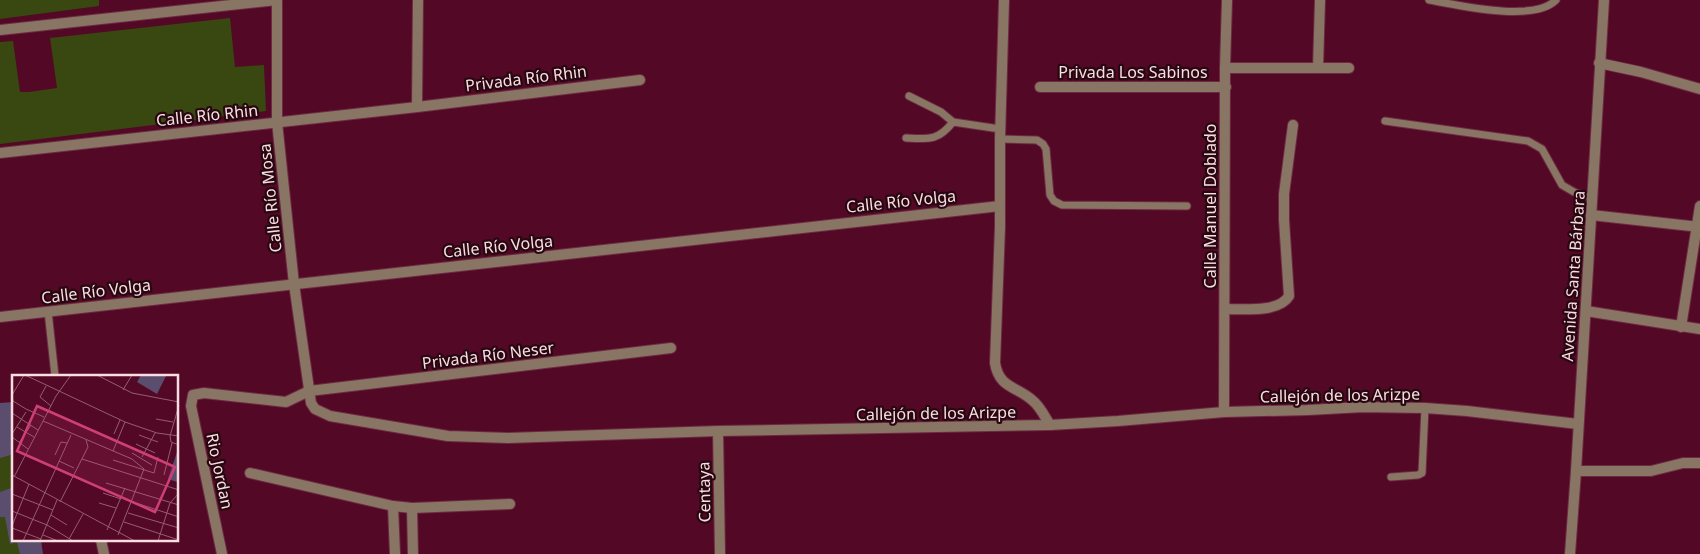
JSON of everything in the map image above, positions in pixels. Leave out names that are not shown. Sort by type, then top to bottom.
[{"type":"street","points":[[0,30],[277,0]]},
{"type":"street","name":"Calle Río Mosa","points":[[277,0],[277,122],[294,284],[310,391]]},
{"type":"street","points":[[417,107],[418,0]]},
{"type":"street","points":[[1004,0],[996,370],[1005,384],[1032,400],[1040,408],[1050,425]]},
{"type":"street","name":"Calle Manuel Doblado","points":[[1224,412],[1225,68],[1228,0]]},
{"type":"street","points":[[1318,68],[1320,0]]},
{"type":"street","name":"Avenida Santa Bárbara","points":[[1570,554],[1604,0]]},
{"type":"street","points":[[1599,63],[1641,72],[1700,89]]},
{"type":"street","points":[[1225,68],[1349,68]]},
{"type":"street","name":"Privada Río Rhin","points":[[417,107],[640,80]]},
{"type":"street","name":"Privada Los Sabinos","points":[[1040,87],[1226,87]]},
{"type":"street","name":"Calle Río Rhin","points":[[0,153],[417,107]]},
{"type":"street","points":[[1225,309],[1270,308],[1283,302],[1289,296],[1284,194],[1293,125]]},
{"type":"street","name":"Calle Río Volga","points":[[0,316],[1000,206]]},
{"type":"street","points":[[1681,326],[1700,206]]},
{"type":"street","points":[[1591,215],[1698,227]]},
{"type":"street","points":[[1586,312],[1700,329]]},
{"type":"street","name":"Privada Río Neser","points":[[193,395],[204,393],[286,402],[310,391],[671,348]]},
{"type":"street","name":"Callejón de los Arizpe","points":[[310,391],[311,403],[315,409],[330,416],[448,436],[508,438],[718,430],[1050,425],[1224,412],[1363,408],[1425,408],[1467,411],[1578,424]]},
{"type":"street","name":"Rio Jordan","points":[[193,395],[191,406],[222,554]]},
{"type":"street","name":"Centaya","points":[[718,430],[720,554]]},
{"type":"street","points":[[1576,471],[1651,471],[1683,463],[1700,463]]},
{"type":"street","points":[[250,473],[394,506],[412,508],[510,504]]},
{"type":"street","points":[[394,506],[395,554]]},
{"type":"street","points":[[412,508],[413,554]]},
{"type":"lane","points":[[1429,0],[1483,9],[1520,11],[1544,8],[1556,0]]},
{"type":"lane","points":[[909,96],[941,112],[953,122],[1000,134],[1038,140],[1046,149],[1050,195],[1054,201],[1062,205],[1187,206]]},
{"type":"lane","points":[[1385,121],[1528,141],[1542,149],[1562,185],[1574,192],[1593,198]]},
{"type":"lane","points":[[906,138],[928,139],[945,132],[953,122]]},
{"type":"lane","points":[[48,311],[55,375]]},
{"type":"lane","points":[[1391,477],[1422,473],[1425,408]]},
{"type":"shaded area","points":[[12,402],[12,542],[41,542],[43,554],[0,554],[0,403]]},
{"type":"building","points":[[0,0],[99,0],[99,6],[0,19]]},
{"type":"building","points":[[230,18],[235,67],[264,65],[266,111],[0,144],[0,42],[13,41],[20,92],[29,92],[57,88],[50,38]]},
{"type":"building","points":[[12,455],[12,488],[0,492],[0,458]]},
{"type":"building","points":[[0,517],[5,517],[10,544],[17,542],[20,554],[0,554]]}]
